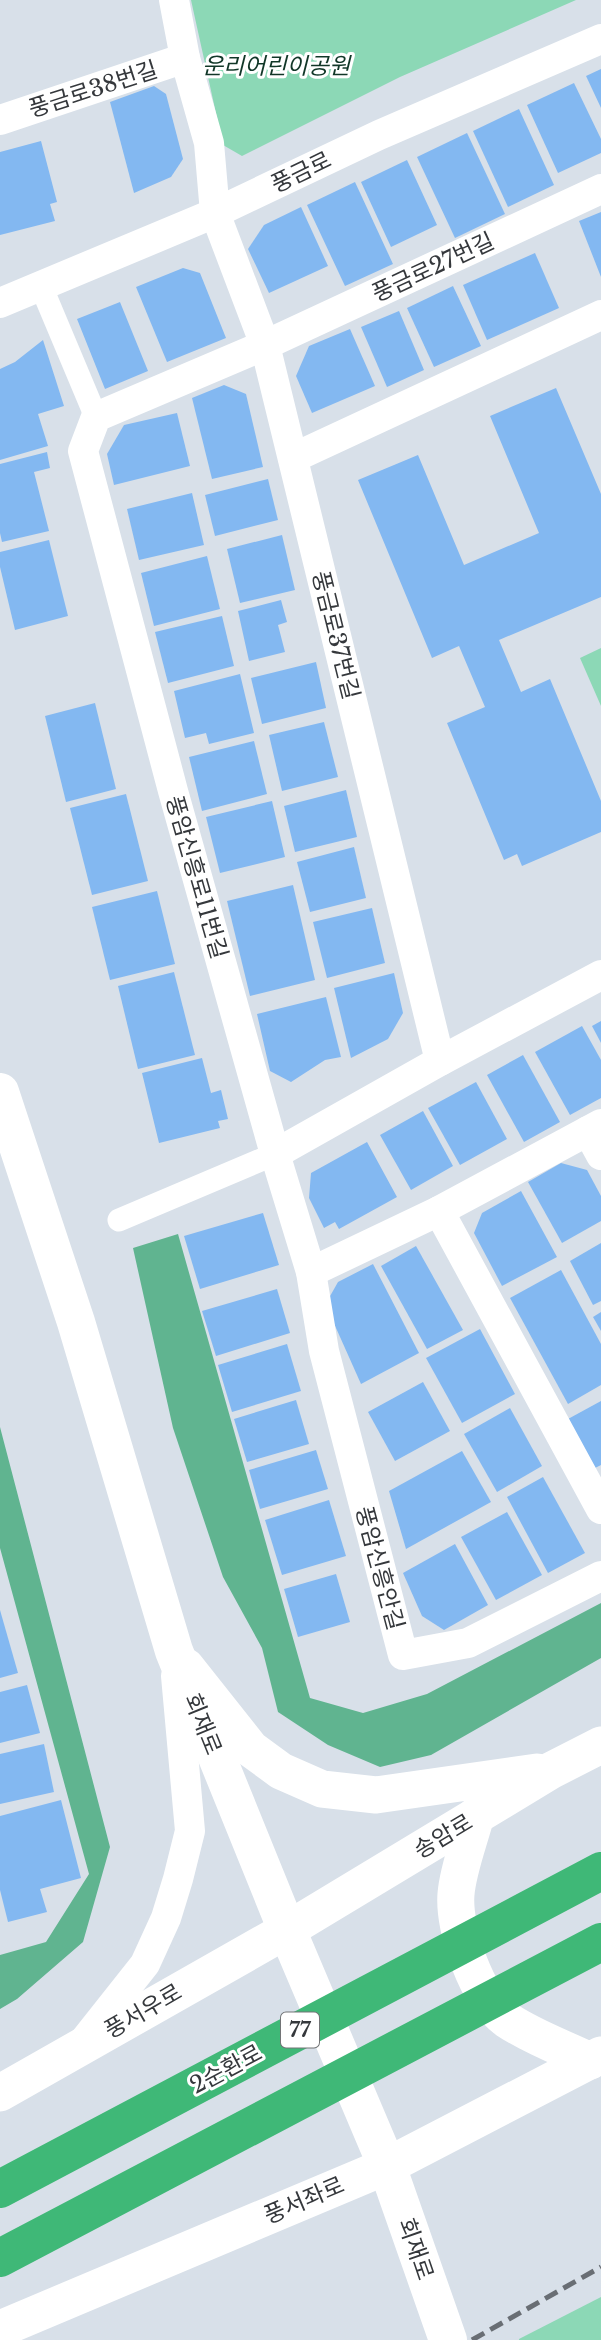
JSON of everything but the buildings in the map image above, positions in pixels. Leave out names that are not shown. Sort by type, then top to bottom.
[{"type":"highway","name":"2순환로","points":[[0,2189],[601,1871]]},
{"type":"highway","points":[[0,2258],[601,1942]]},
{"type":"main road","name":"회재로","points":[[0,1095],[76,1322],[174,1651],[286,1930],[387,2166],[448,2340]]},
{"type":"street","name":"풍금로38번길","points":[[174,0],[185,58],[209,143],[215,213]]},
{"type":"street","name":"풍금로","points":[[0,303],[215,213],[379,135],[601,39]]},
{"type":"street","name":"풍금로38번길","points":[[0,120],[185,58]]},
{"type":"street","name":"풍금로27번길","points":[[265,345],[601,189]]},
{"type":"street","name":"풍금로37번길","points":[[215,213],[265,345],[440,1061]]},
{"type":"street","points":[[41,286],[96,417],[265,345]]},
{"type":"street","points":[[293,458],[601,315]]},
{"type":"street","name":"풍암신흥로11번길","points":[[96,417],[83,451],[173,791],[275,1154]]},
{"type":"street","points":[[119,1220],[275,1154],[440,1061],[601,975]]},
{"type":"street","points":[[311,1272],[597,1136]]},
{"type":"street","name":"풍암신흥안길","points":[[275,1154],[311,1272],[324,1351],[403,1654],[468,1643],[601,1576]]},
{"type":"street","points":[[439,1211],[601,1509]]},
{"type":"street","points":[[174,1651],[251,1749],[281,1771],[322,1789],[376,1795],[552,1770]]},
{"type":"street","points":[[79,2048],[145,1964],[166,1917],[190,1831],[174,1651]]},
{"type":"street","name":"송암로","points":[[286,1930],[552,1770],[601,1745]]},
{"type":"street","points":[[477,1815],[456,1892],[456,1920],[471,1966],[490,2002],[505,2019],[595,2058]]},
{"type":"street","name":"풍서우로","points":[[0,2093],[286,1930]]},
{"type":"street","name":"풍서좌로","points":[[0,2329],[387,2166],[595,2058]]},
{"type":"green space","name":"운리어린이공원","points":[[191,0],[576,0],[400,77],[242,156],[223,145]]},
{"type":"green space","points":[[601,648],[601,706],[580,658]]},
{"type":"green space","points":[[178,1234],[310,1698],[363,1713],[427,1694],[601,1603],[601,1658],[431,1755],[380,1767],[328,1745],[278,1712],[262,1648],[223,1577],[173,1428],[133,1248]]},
{"type":"green space","points":[[0,1427],[110,1847],[83,1942],[17,1999],[0,2009],[0,1955],[46,1942],[89,1874],[0,1548]]},
{"type":"green space","points":[[601,2297],[601,2340],[519,2340],[519,2339]]},
{"type":"railway","points":[[472,2340],[601,2267]]}]
